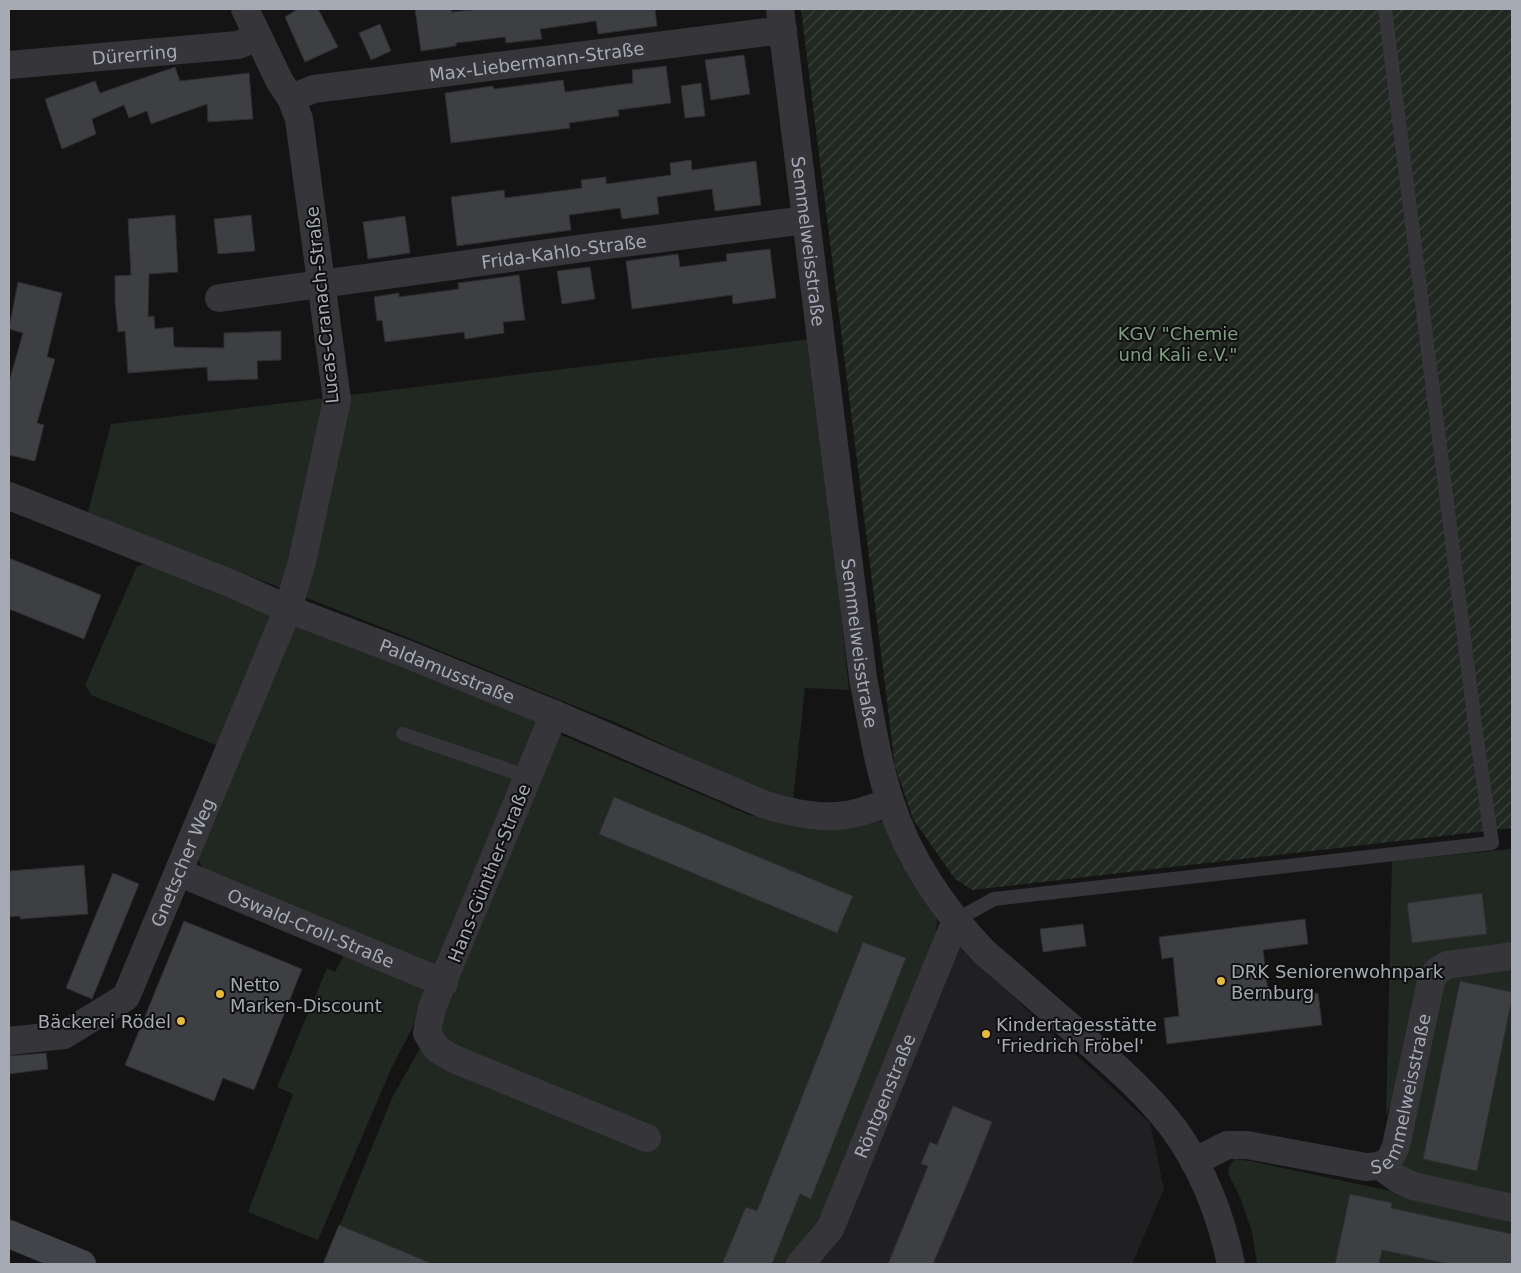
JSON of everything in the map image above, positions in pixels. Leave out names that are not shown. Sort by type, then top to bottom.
[{"type":"street","name":"Lucas-Cranach-Straße","points":[[245,9],[280,82],[291,98],[299,118],[337,400],[302,562],[288,609]]},
{"type":"street","name":"Semmelweisstraße","points":[[782,19],[863,678],[876,750],[890,802],[917,861],[935,892],[956,920],[985,953],[1118,1068],[1169,1123],[1194,1162],[1212,1197],[1225,1234],[1231,1264]]},
{"type":"street","name":"Max-Liebermann-Straße","points":[[291,98],[314,89],[782,19]]},
{"type":"street","name":"Dürerring","points":[[9,65],[238,45],[258,37]]},
{"type":"street","name":"Frida-Kahlo-Straße","points":[[219,298],[806,220]]},
{"type":"street","name":"Paldamusstraße","points":[[9,496],[554,714],[762,804],[784,811],[804,814],[837,815],[856,813],[890,802]]},
{"type":"street","name":"Gnetscher Weg","points":[[9,1041],[64,1035],[126,997],[180,873],[288,609]]},
{"type":"street","name":"Hans-Günther-Straße","points":[[554,714],[430,1016],[426,1033],[437,1048],[454,1059],[647,1138]]},
{"type":"street","name":"Oswald-Croll-Straße","points":[[180,873],[444,983]]},
{"type":"street","name":"Röntgenstraße","points":[[800,1264],[830,1228],[956,920]]},
{"type":"street","name":"Semmelweisstraße","points":[[1194,1162],[1227,1145],[1247,1145],[1366,1168],[1380,1166],[1391,1160],[1396,1146],[1431,981],[1437,971],[1448,965],[1512,956]]},
{"type":"street","points":[[1380,1166],[1398,1180],[1413,1186],[1512,1208]]},
{"type":"street","points":[[9,1234],[82,1264]]},
{"type":"lane","points":[[956,920],[994,899],[1492,843],[1475,725],[1385,9]]},
{"type":"lane","points":[[403,734],[529,777]]},
{"type":"shaded area","name":"Kindertagesstätte 'Friedrich Fröbel'","points":[[957,945],[1150,1123],[1164,1189],[1132,1264],[810,1264]]},
{"type":"green space","name":"KGV \"Chemie und Kali e.V.\"","points":[[801,9],[1512,9],[1512,828],[972,890],[955,879],[913,819],[895,766]]},
{"type":"green space","points":[[812,339],[849,690],[805,688],[793,800],[763,792],[626,727],[399,634],[88,512],[111,424]]},
{"type":"green space","points":[[147,564],[271,614],[223,748],[91,695],[85,685],[137,566]]},
{"type":"green space","points":[[301,623],[542,719],[440,963],[432,966],[204,870],[197,857],[284,634]]},
{"type":"green space","points":[[557,733],[749,815],[824,826],[885,821],[937,919],[935,947],[831,1212],[795,1264],[324,1264],[392,1098],[437,1018]]},
{"type":"green space","points":[[1512,849],[1512,947],[1444,956],[1403,1077],[1386,1116],[1392,861]]},
{"type":"green space","points":[[345,953],[421,980],[429,995],[391,1069],[318,1240],[248,1212],[293,1094],[277,1087],[327,968],[335,972]]},
{"type":"green space","points":[[1512,964],[1512,1200],[1417,1179],[1401,1167],[1442,979]]},
{"type":"green space","points":[[1235,1159],[1512,1217],[1512,1264],[1257,1264],[1252,1232],[1240,1197],[1228,1173],[1229,1167]]},
{"type":"building","points":[[298,9],[318,9],[338,47],[305,62],[285,17]]},
{"type":"building","points":[[415,9],[451,9],[452,12],[481,9],[655,9],[657,26],[598,34],[596,21],[540,29],[542,39],[506,43],[505,37],[456,43],[456,46],[421,51]]},
{"type":"building","points":[[380,24],[391,51],[371,60],[359,33]]},
{"type":"building","points":[[744,55],[750,94],[711,100],[705,60]]},
{"type":"building","points":[[666,66],[671,103],[618,110],[619,116],[569,123],[570,128],[451,143],[445,93],[493,86],[494,89],[563,80],[565,92],[633,83],[632,70]]},
{"type":"building","points":[[175,67],[180,81],[249,73],[253,119],[208,122],[207,104],[151,124],[147,111],[129,118],[124,105],[92,119],[96,134],[62,149],[45,99],[95,81],[100,93]]},
{"type":"building","points":[[701,83],[705,116],[685,118],[681,86]]},
{"type":"building","points":[[691,160],[692,170],[756,161],[761,205],[715,211],[712,189],[657,197],[659,214],[622,219],[620,208],[569,215],[571,230],[457,246],[451,197],[504,190],[505,198],[582,188],[581,180],[606,177],[606,184],[671,175],[670,163]]},
{"type":"building","points":[[175,215],[178,272],[149,274],[148,317],[154,316],[155,329],[173,327],[174,347],[224,348],[224,333],[281,331],[281,360],[257,361],[258,379],[208,381],[207,367],[128,373],[125,331],[118,332],[115,276],[131,275],[128,219]]},
{"type":"building","points":[[251,215],[255,251],[218,254],[214,219]]},
{"type":"building","points":[[405,216],[410,253],[368,259],[363,222]]},
{"type":"building","points":[[770,249],[776,298],[733,304],[732,295],[632,309],[626,261],[678,254],[680,267],[727,261],[726,254]]},
{"type":"building","points":[[590,267],[595,299],[562,304],[557,271]]},
{"type":"building","points":[[519,275],[525,320],[503,322],[504,333],[465,339],[464,332],[385,342],[382,320],[377,321],[374,297],[399,293],[399,297],[459,289],[458,283]]},
{"type":"building","points":[[18,282],[62,293],[47,357],[55,359],[37,423],[44,425],[35,461],[9,455],[9,382],[23,333],[9,329]]},
{"type":"building","points":[[9,558],[101,595],[84,639],[9,609]]},
{"type":"building","points":[[614,797],[853,896],[837,933],[599,834]]},
{"type":"building","points":[[84,865],[88,914],[20,919],[20,916],[9,917],[9,871]]},
{"type":"building","points":[[113,873],[139,884],[92,999],[66,988]]},
{"type":"building","points":[[1482,893],[1487,934],[1412,943],[1407,903]]},
{"type":"building","name":"DRK Seniorenwohnpark Bernburg","points":[[1305,919],[1308,944],[1263,950],[1269,999],[1318,993],[1322,1025],[1167,1044],[1164,1018],[1179,1016],[1173,957],[1162,959],[1159,937]]},
{"type":"building","points":[[184,921],[302,969],[254,1090],[223,1078],[214,1101],[125,1065]]},
{"type":"building","points":[[1083,924],[1086,946],[1043,952],[1040,929]]},
{"type":"building","points":[[863,942],[906,958],[811,1199],[800,1194],[772,1264],[722,1264],[746,1207],[757,1211]]},
{"type":"building","points":[[1460,981],[1512,992],[1477,1171],[1423,1159]]},
{"type":"building","points":[[46,1053],[48,1069],[9,1074],[9,1056]]},
{"type":"building","points":[[953,1106],[992,1122],[968,1182],[933,1264],[888,1264],[928,1166],[921,1164],[930,1142],[937,1145]]},
{"type":"building","points":[[1350,1194],[1392,1203],[1391,1208],[1512,1234],[1512,1264],[1449,1264],[1382,1250],[1379,1264],[1335,1264]]},
{"type":"building","points":[[339,1225],[433,1264],[323,1264]]},
{"type":"place","name":"DRK Seniorenwohnpark Bernburg","points":[[1221,981]]},
{"type":"place","name":"Netto Marken-Discount","points":[[220,994]]},
{"type":"place","name":"Bäckerei Rödel","points":[[181,1021]]},
{"type":"place","name":"Kindertagesstätte 'Friedrich Fröbel'","points":[[986,1034]]}]
